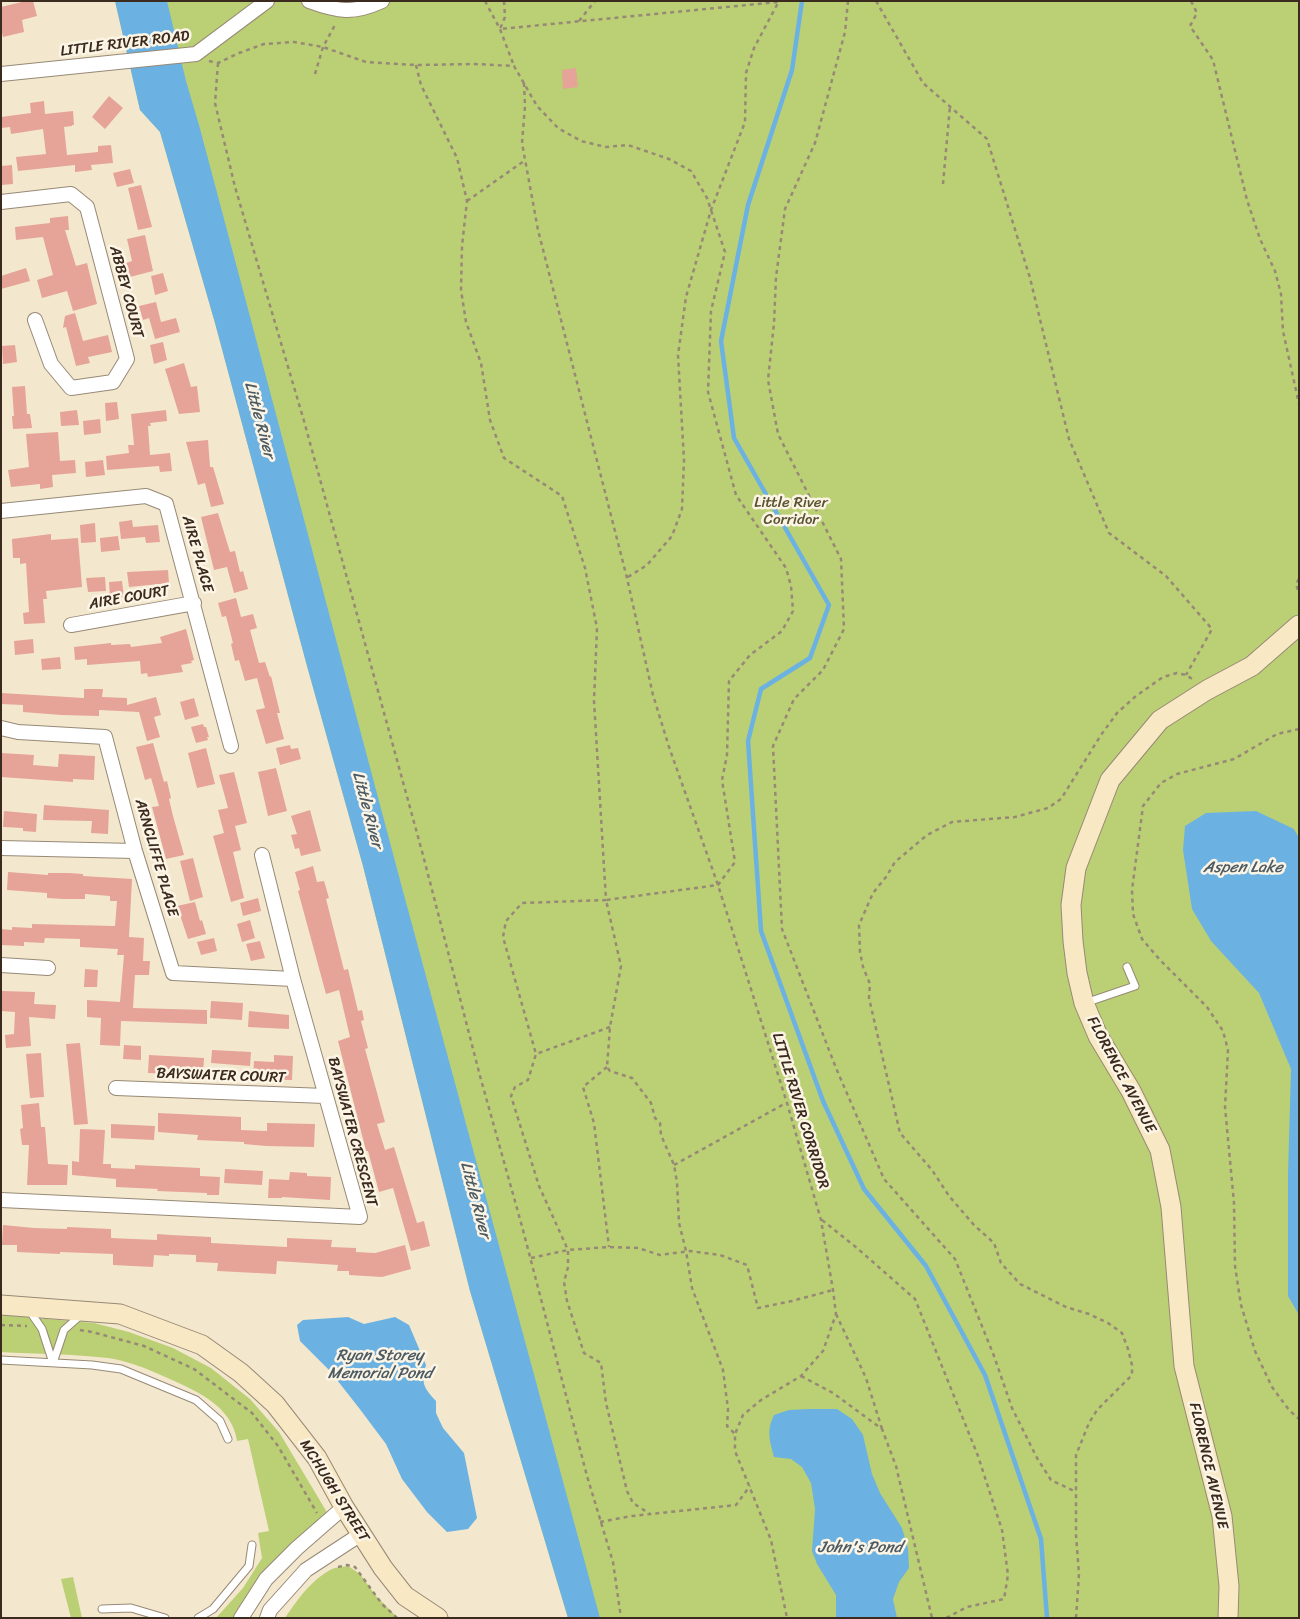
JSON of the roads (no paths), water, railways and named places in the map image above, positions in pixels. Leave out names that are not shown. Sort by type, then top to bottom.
[{"type":"street","name":"LITTLE RIVER ROAD","points":[[1,74],[196,54],[267,1]]},
{"type":"street","points":[[309,1],[344,11],[366,8],[382,1]]},
{"type":"street","name":"ABBEY COURT","points":[[1,202],[71,194],[87,207],[127,359],[113,382],[71,388],[51,364],[36,320]]},
{"type":"street","name":"AIRE PLACE","points":[[1,511],[146,496],[166,504],[231,746]]},
{"type":"street","name":"AIRE COURT","points":[[71,625],[194,603]]},
{"type":"street","name":"FLORENCE AVENUE","points":[[1228,1618],[1229,1586],[1222,1516],[1184,1366],[1171,1207],[1160,1150],[1131,1091],[1098,1036],[1084,1003],[1077,973],[1071,905],[1076,868],[1110,780],[1160,720],[1207,690],[1252,666],[1299,625]]},
{"type":"street","name":"ARNCLIFFE PLACE","points":[[1,728],[18,732],[105,737],[135,851],[172,973],[293,979]]},
{"type":"street","points":[[1,848],[135,851]]},
{"type":"street","name":"BAYSWATER CRESCENT","points":[[1,1199],[360,1217],[293,979],[262,855]]},
{"type":"street","points":[[1,965],[48,968]]},
{"type":"street","name":"BAYSWATER COURT","points":[[116,1088],[325,1096]]},
{"type":"street","name":"MCHUGH STREET","points":[[1,1304],[120,1314],[202,1345],[241,1373],[275,1404],[317,1458],[361,1534],[383,1568],[405,1596],[438,1618]]},
{"type":"street","points":[[241,1618],[266,1579],[297,1548],[344,1507]]},
{"type":"street","points":[[266,1618],[270,1610],[306,1570],[361,1534]]},
{"type":"lane","points":[[1084,1003],[1135,986],[1128,967]]},
{"type":"lane","points":[[26,1306],[42,1329],[52,1363]]},
{"type":"lane","points":[[52,1363],[64,1330],[86,1311]]},
{"type":"lane","points":[[1,1360],[92,1365],[121,1369],[196,1400],[220,1421],[228,1439]]},
{"type":"lane","points":[[198,1618],[213,1609],[249,1566],[252,1546]]},
{"type":"lane","points":[[102,1609],[131,1608],[165,1618]]},
{"type":"water","name":"Little River","points":[[115,1],[167,1],[186,81],[600,1618],[568,1618],[470,1291],[363,866],[215,323],[160,132],[140,110]]},
{"type":"water","name":"Aspen Lake","points":[[1256,811],[1294,829],[1299,838],[1299,1315],[1288,1296],[1288,1174],[1291,1069],[1259,993],[1211,941],[1192,909],[1183,850],[1185,826],[1206,813]]},
{"type":"water","name":"Ryan Storey Memorial Pond","points":[[348,1317],[364,1324],[395,1317],[409,1325],[426,1365],[424,1384],[436,1401],[436,1413],[443,1428],[464,1453],[477,1518],[468,1529],[447,1532],[427,1512],[402,1479],[386,1444],[330,1371],[300,1341],[297,1325],[303,1320]]},
{"type":"water","name":"John's Pond","points":[[837,1409],[852,1419],[863,1435],[872,1474],[880,1493],[902,1528],[908,1548],[909,1568],[899,1582],[893,1599],[897,1618],[836,1618],[836,1595],[817,1564],[812,1551],[815,1509],[811,1483],[802,1467],[791,1459],[774,1457],[769,1436],[774,1415],[789,1410]]},
{"type":"waterway","points":[[802,1],[792,70],[748,205],[721,341],[734,438],[829,605],[810,658],[761,689],[748,741],[761,931],[823,1101],[864,1189],[926,1266],[985,1375],[1041,1539],[1047,1618]]},
{"type":"park label","name":"Little River Corridor","points":[[791,512]]}]
